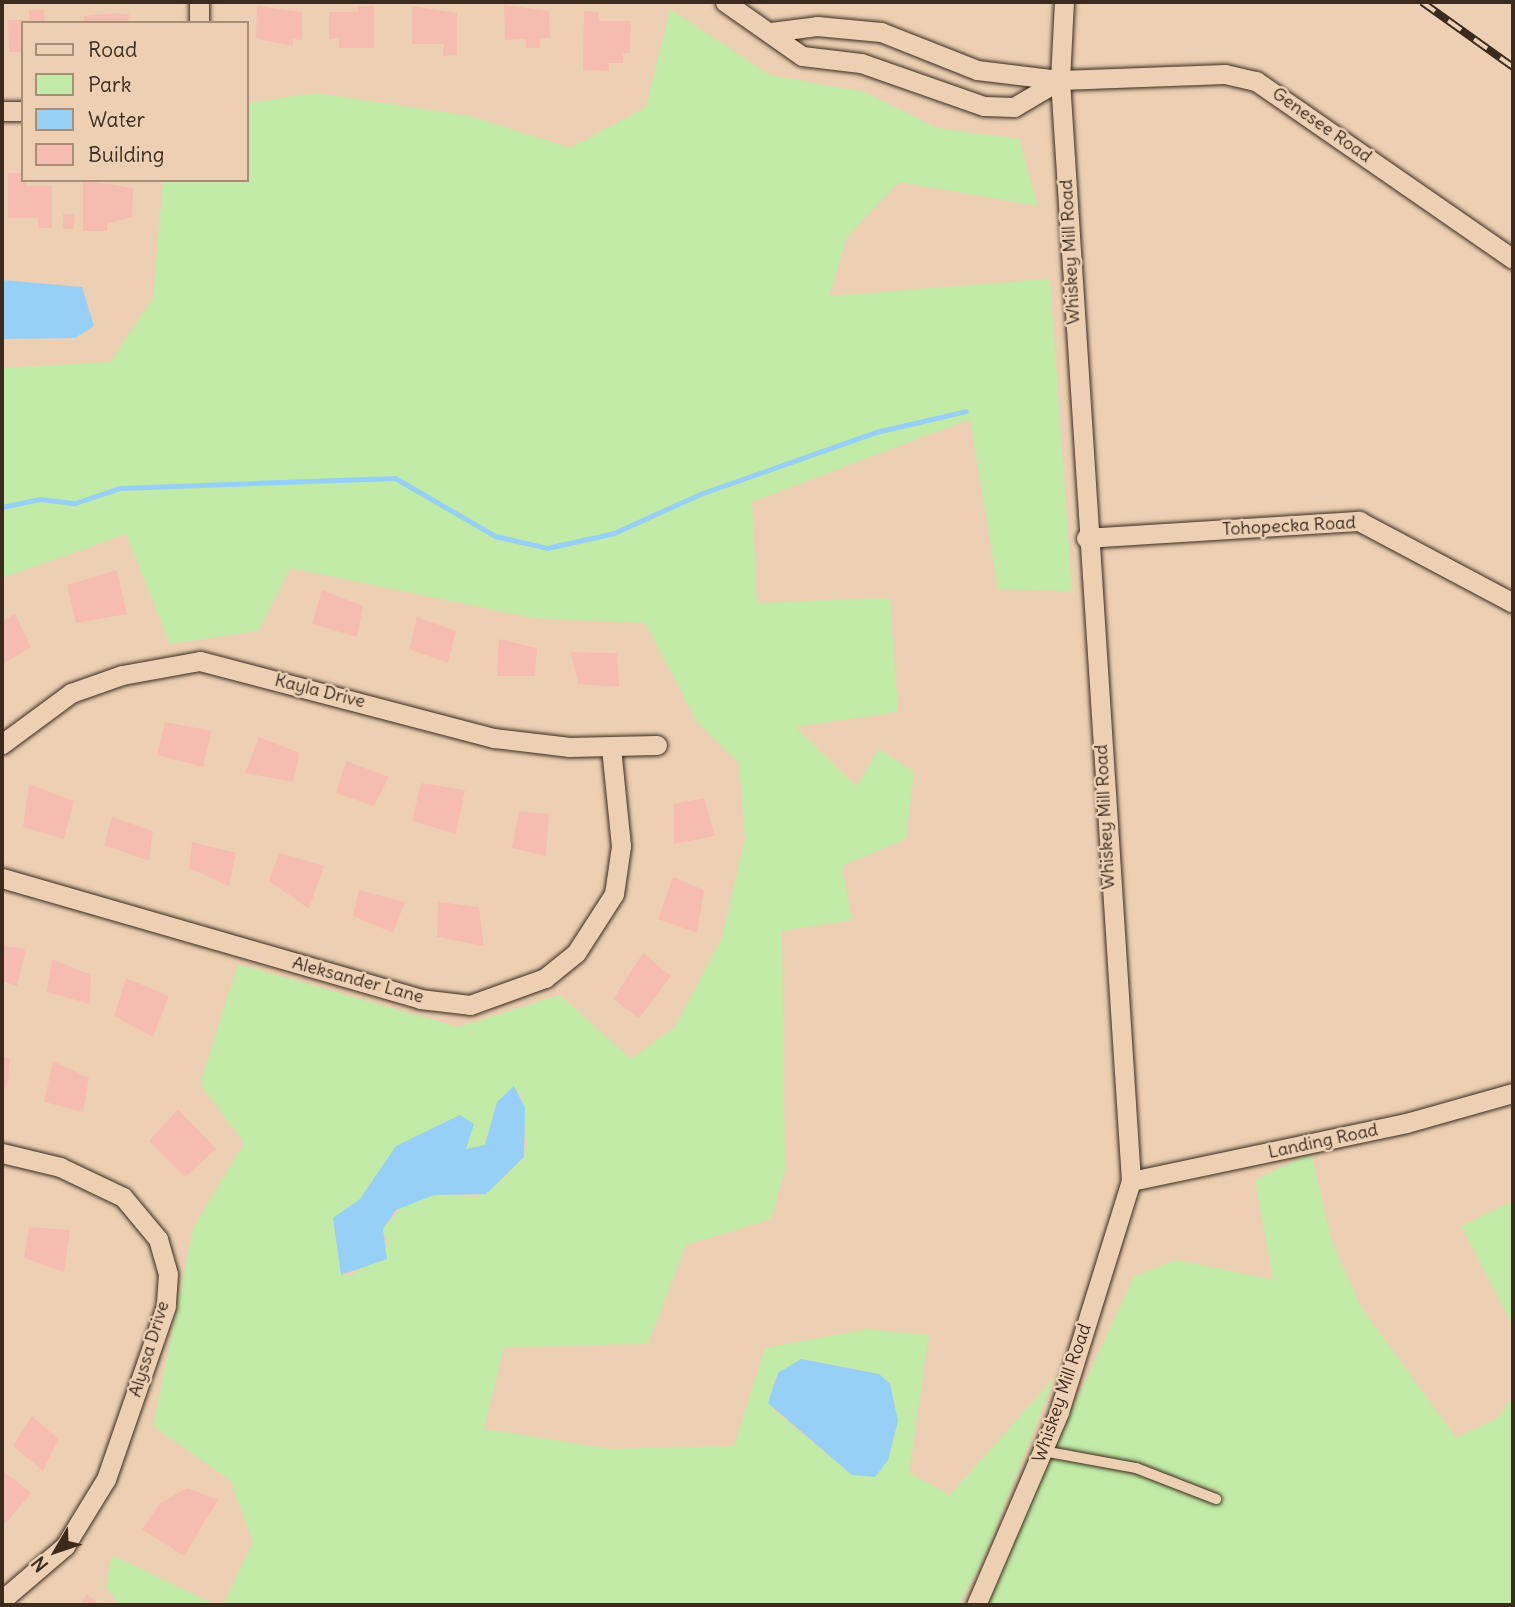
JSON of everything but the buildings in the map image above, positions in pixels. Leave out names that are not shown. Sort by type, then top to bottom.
[{"type":"street","points":[[199,2],[199,21]]},
{"type":"street","points":[[725,2],[802,55],[861,63],[984,106],[1014,107],[1060,80]]},
{"type":"street","name":"Whiskey Mill Road","points":[[976,1605],[1043,1451],[1131,1181],[1086,538],[1060,80],[1064,2]]},
{"type":"street","name":"Genesee Road","points":[[771,32],[817,26],[881,32],[977,70],[1060,80],[1225,74],[1256,81],[1513,259]]},
{"type":"street","points":[[2,111],[21,111]]},
{"type":"street","name":"Tohopecka Road","points":[[1086,538],[1359,521],[1513,603]]},
{"type":"street","name":"Kayla Drive","points":[[2,744],[71,694],[132,672],[200,661],[495,738],[611,747],[657,745]]},
{"type":"street","name":"Aleksander Lane","points":[[2,878],[420,999],[470,1005],[545,978],[576,953],[614,894],[621,846],[611,747]]},
{"type":"street","name":"Landing Road","points":[[1131,1181],[1513,1093]]},
{"type":"street","name":"Alyssa Drive","points":[[2,1153],[60,1167],[123,1197],[158,1239],[168,1274],[166,1306],[106,1479],[65,1546],[2,1600]]},
{"type":"lane","points":[[1043,1451],[1136,1468],[1216,1499]]},
{"type":"green space","points":[[670,9],[770,75],[865,92],[936,128],[1019,139],[1038,206],[899,182],[847,237],[829,296],[1050,279],[1072,591],[998,589],[970,419],[752,502],[757,603],[890,598],[898,712],[795,727],[856,786],[879,749],[914,772],[906,839],[842,866],[852,920],[782,931],[785,1170],[771,1219],[686,1245],[648,1344],[504,1347],[484,1429],[610,1449],[734,1446],[765,1348],[867,1329],[929,1335],[909,1473],[950,1495],[1055,1377],[983,1562],[958,1605],[223,1605],[253,1542],[231,1481],[153,1426],[193,1228],[244,1143],[200,1084],[238,964],[458,1027],[560,995],[631,1059],[675,1027],[722,937],[745,839],[739,763],[697,722],[645,623],[533,618],[290,568],[258,631],[170,644],[126,534],[2,578],[2,368],[110,362],[153,298],[163,182],[248,182],[248,103],[316,93],[470,116],[570,148],[646,107]],"holes":[[[521,1093],[527,1144],[524,1157],[501,1181],[478,1197],[435,1195],[405,1204],[383,1229],[388,1244],[352,1276],[341,1275],[333,1218],[360,1199],[396,1146],[460,1115],[474,1125],[465,1139],[466,1149],[485,1145],[497,1102]],[[801,1359],[879,1374],[890,1384],[898,1421],[888,1460],[875,1477],[852,1475],[774,1410],[773,1380]]]},
{"type":"green space","points":[[1311,1153],[1332,1242],[1361,1307],[1456,1438],[1499,1417],[1513,1396],[1513,1605],[982,1605],[1134,1276],[1177,1260],[1273,1280],[1255,1180]]},
{"type":"green space","points":[[1513,1201],[1513,1326],[1461,1226]]},
{"type":"green space","points":[[112,1555],[216,1605],[120,1605],[106,1587]]},
{"type":"water","points":[[2,280],[82,287],[94,326],[75,338],[2,339]]},
{"type":"water","points":[[514,1086],[525,1108],[524,1157],[486,1194],[434,1195],[396,1210],[383,1229],[387,1259],[341,1275],[333,1218],[360,1199],[396,1146],[460,1115],[474,1124],[466,1149],[485,1145],[497,1102]]},
{"type":"water","points":[[801,1359],[879,1374],[890,1384],[898,1421],[888,1460],[875,1477],[852,1475],[768,1403],[778,1373]]},
{"type":"waterway","points":[[2,507],[40,499],[75,503],[120,488],[395,478],[495,536],[547,548],[614,533],[700,494],[876,432],[966,411]]},
{"type":"railway","points":[[1422,2],[1513,67]]}]
